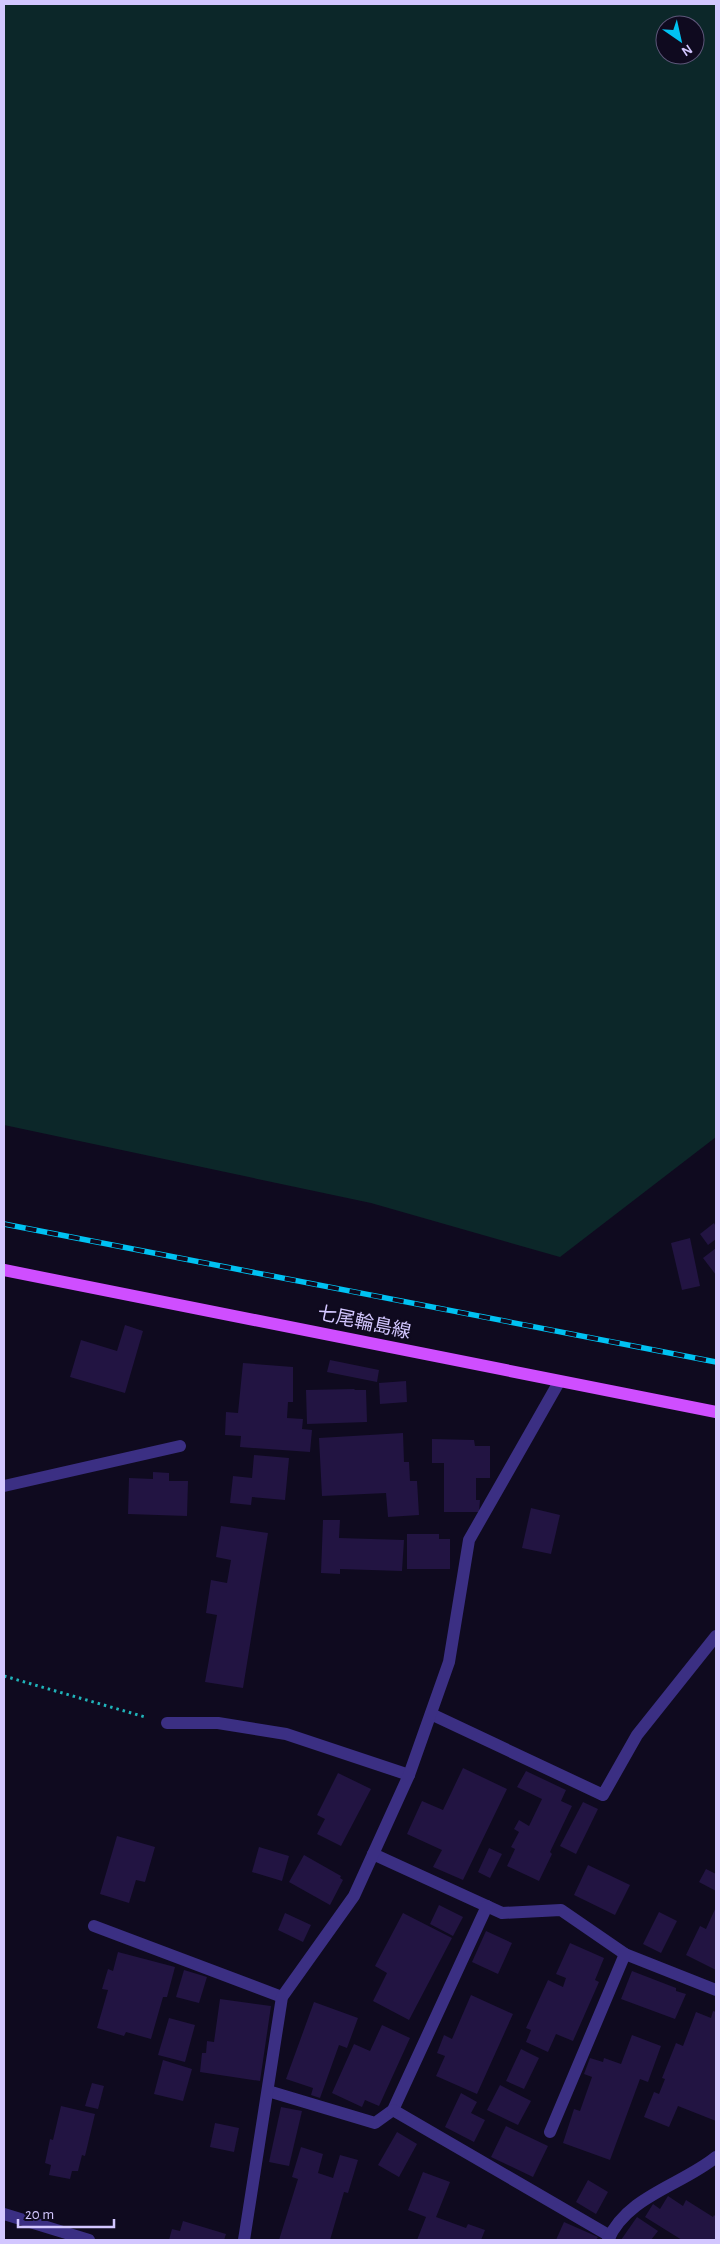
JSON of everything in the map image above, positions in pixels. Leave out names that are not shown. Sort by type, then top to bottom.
[{"type":"main road","name":"七尾輪島線","points":[[4,1270],[716,1412]]},
{"type":"street","points":[[244,2240],[282,1996],[354,1896],[373,1854],[409,1774],[449,1662],[469,1540],[559,1382]]},
{"type":"street","points":[[4,1486],[180,1446]]},
{"type":"street","points":[[431,1714],[603,1795],[637,1735],[716,1636]]},
{"type":"street","points":[[167,1723],[218,1723],[286,1734],[409,1774]]},
{"type":"street","points":[[373,1854],[502,1913],[561,1910],[625,1954],[716,1990]]},
{"type":"street","points":[[268,2091],[374,2123],[393,2110],[487,1906]]},
{"type":"street","points":[[94,1926],[282,1996]]},
{"type":"street","points":[[550,2132],[625,1954]]},
{"type":"street","points":[[393,2110],[609,2238],[625,2215],[662,2188],[707,2165],[716,2157]]},
{"type":"street","points":[[4,2214],[89,2240]]},
{"type":"path","points":[[4,1676],[167,1723]]},
{"type":"green space","points":[[4,4],[716,4],[716,1137],[560,1257],[371,1203],[4,1125]]},
{"type":"building","points":[[714,1223],[716,1239],[708,1245],[700,1234]]},
{"type":"building","points":[[690,1238],[700,1286],[682,1290],[671,1243]]},
{"type":"building","points":[[716,1248],[716,1275],[703,1258]]},
{"type":"building","points":[[125,1325],[143,1331],[125,1393],[70,1377],[81,1340],[117,1351]]},
{"type":"building","points":[[330,1360],[379,1370],[377,1382],[327,1372]]},
{"type":"building","points":[[243,1363],[293,1367],[293,1402],[288,1402],[287,1418],[303,1419],[302,1429],[312,1430],[310,1452],[240,1447],[241,1436],[225,1435],[226,1412],[238,1413]]},
{"type":"building","points":[[406,1381],[407,1402],[380,1404],[379,1383]]},
{"type":"building","points":[[306,1390],[366,1390],[367,1422],[307,1424]]},
{"type":"building","points":[[403,1433],[404,1462],[409,1462],[410,1481],[417,1481],[419,1515],[388,1517],[386,1493],[322,1496],[319,1438]]},
{"type":"building","points":[[432,1439],[474,1440],[475,1446],[490,1446],[490,1478],[476,1478],[476,1500],[480,1500],[479,1512],[444,1512],[444,1463],[432,1463]]},
{"type":"building","points":[[254,1455],[289,1458],[285,1500],[252,1497],[251,1505],[230,1503],[233,1476],[252,1478]]},
{"type":"building","points":[[153,1472],[169,1473],[169,1481],[188,1481],[187,1516],[128,1514],[129,1478],[153,1479]]},
{"type":"building","points":[[531,1508],[560,1515],[551,1554],[522,1548]]},
{"type":"building","points":[[323,1520],[340,1520],[339,1538],[404,1540],[402,1571],[340,1569],[340,1574],[321,1573]]},
{"type":"building","points":[[221,1526],[268,1533],[243,1688],[205,1682],[217,1615],[206,1613],[211,1580],[227,1583],[231,1560],[216,1557]]},
{"type":"building","points":[[407,1534],[439,1534],[439,1539],[450,1539],[450,1569],[407,1569]]},
{"type":"building","points":[[463,1768],[507,1789],[463,1880],[433,1867],[442,1850],[407,1834],[422,1801],[443,1810]]},
{"type":"building","points":[[526,1771],[566,1790],[561,1801],[572,1806],[550,1852],[552,1854],[539,1881],[507,1866],[515,1849],[511,1847],[519,1832],[514,1829],[519,1820],[529,1826],[542,1799],[517,1787]]},
{"type":"building","points":[[338,1773],[371,1789],[341,1846],[317,1834],[325,1819],[317,1815]]},
{"type":"building","points":[[583,1802],[598,1809],[576,1854],[560,1846]]},
{"type":"building","points":[[117,1836],[155,1847],[145,1882],[136,1880],[129,1903],[100,1894]]},
{"type":"building","points":[[259,1847],[289,1856],[282,1881],[252,1872]]},
{"type":"building","points":[[489,1848],[502,1854],[490,1878],[478,1872]]},
{"type":"building","points":[[304,1855],[341,1876],[340,1878],[343,1880],[330,1905],[289,1882]]},
{"type":"building","points":[[588,1865],[630,1885],[615,1915],[574,1895]]},
{"type":"building","points":[[706,1869],[716,1874],[716,1891],[699,1882]]},
{"type":"building","points":[[439,1905],[463,1917],[453,1936],[430,1924]]},
{"type":"building","points":[[716,1907],[716,1970],[686,1955],[700,1926],[706,1929]]},
{"type":"building","points":[[659,1912],[677,1921],[661,1953],[643,1944]]},
{"type":"building","points":[[285,1913],[311,1925],[303,1942],[278,1930]]},
{"type":"building","points":[[403,1913],[452,1938],[409,2020],[373,2001],[387,1973],[375,1966]]},
{"type":"building","points":[[486,1931],[512,1943],[498,1974],[472,1962]]},
{"type":"building","points":[[570,1943],[604,1958],[595,1980],[599,1982],[573,2041],[556,2034],[548,2052],[526,2042],[531,2030],[526,2028],[548,1980],[563,1987],[566,1978],[556,1974]]},
{"type":"building","points":[[118,1952],[175,1967],[167,1997],[163,1997],[151,2039],[126,2032],[124,2036],[97,2028],[108,1990],[102,1989],[108,1969],[113,1971]]},
{"type":"building","points":[[184,1970],[207,1977],[199,2003],[176,1997]]},
{"type":"building","points":[[632,1971],[676,1988],[676,1991],[686,1994],[675,2019],[621,1999]]},
{"type":"building","points":[[471,1995],[513,2014],[477,2094],[436,2076],[445,2056],[437,2053],[444,2035],[452,2039]]},
{"type":"building","points":[[220,1999],[271,2006],[260,2081],[200,2072],[202,2053],[206,2053],[207,2041],[214,2042]]},
{"type":"building","points":[[314,2002],[358,2018],[347,2048],[339,2045],[320,2098],[311,2095],[313,2088],[286,2079]]},
{"type":"building","points":[[713,2011],[716,2012],[716,2121],[678,2106],[669,2127],[644,2117],[654,2092],[659,2094],[665,2079],[662,2078],[676,2043],[683,2046],[696,2012],[711,2018]]},
{"type":"building","points":[[169,2018],[195,2025],[185,2062],[158,2055]]},
{"type":"building","points":[[382,2025],[410,2038],[379,2106],[365,2100],[362,2107],[332,2093],[354,2044],[370,2051]]},
{"type":"building","points":[[632,2035],[661,2046],[648,2082],[640,2079],[610,2160],[563,2143],[574,2109],[580,2111],[592,2077],[584,2074],[590,2058],[603,2062],[604,2058],[621,2064]]},
{"type":"building","points":[[521,2049],[539,2058],[524,2089],[506,2081]]},
{"type":"building","points":[[163,2060],[192,2069],[183,2101],[154,2094]]},
{"type":"building","points":[[92,2083],[104,2086],[98,2109],[85,2106]]},
{"type":"building","points":[[500,2085],[531,2101],[518,2125],[487,2110]]},
{"type":"building","points":[[461,2093],[477,2102],[471,2113],[485,2120],[474,2142],[445,2127]]},
{"type":"building","points":[[61,2106],[95,2114],[85,2156],[82,2155],[78,2171],[72,2171],[70,2179],[49,2175],[51,2165],[45,2163],[50,2139],[53,2140]]},
{"type":"building","points":[[281,2107],[302,2111],[289,2166],[269,2162]]},
{"type":"building","points":[[215,2123],[239,2128],[234,2152],[210,2147]]},
{"type":"building","points":[[506,2126],[548,2146],[533,2177],[491,2157]]},
{"type":"building","points":[[397,2132],[417,2144],[399,2177],[378,2165]]},
{"type":"building","points":[[301,2147],[323,2154],[318,2173],[333,2178],[340,2155],[358,2160],[348,2193],[344,2192],[330,2240],[279,2240],[298,2179],[292,2177]]},
{"type":"building","points":[[423,2172],[450,2182],[436,2217],[466,2228],[468,2224],[485,2230],[481,2240],[417,2240],[426,2217],[408,2210]]},
{"type":"building","points":[[588,2180],[608,2192],[596,2214],[576,2202]]},
{"type":"building","points":[[668,2196],[683,2206],[686,2200],[713,2217],[714,2215],[716,2217],[716,2240],[682,2240],[645,2217],[653,2204],[660,2209]]},
{"type":"building","points":[[637,2217],[658,2231],[651,2240],[621,2240]]},
{"type":"building","points":[[183,2221],[226,2234],[224,2240],[169,2240],[172,2229],[180,2231]]},
{"type":"building","points":[[564,2222],[598,2237],[596,2240],[556,2240]]},
{"type":"railway","points":[[4,1224],[716,1362]]}]
